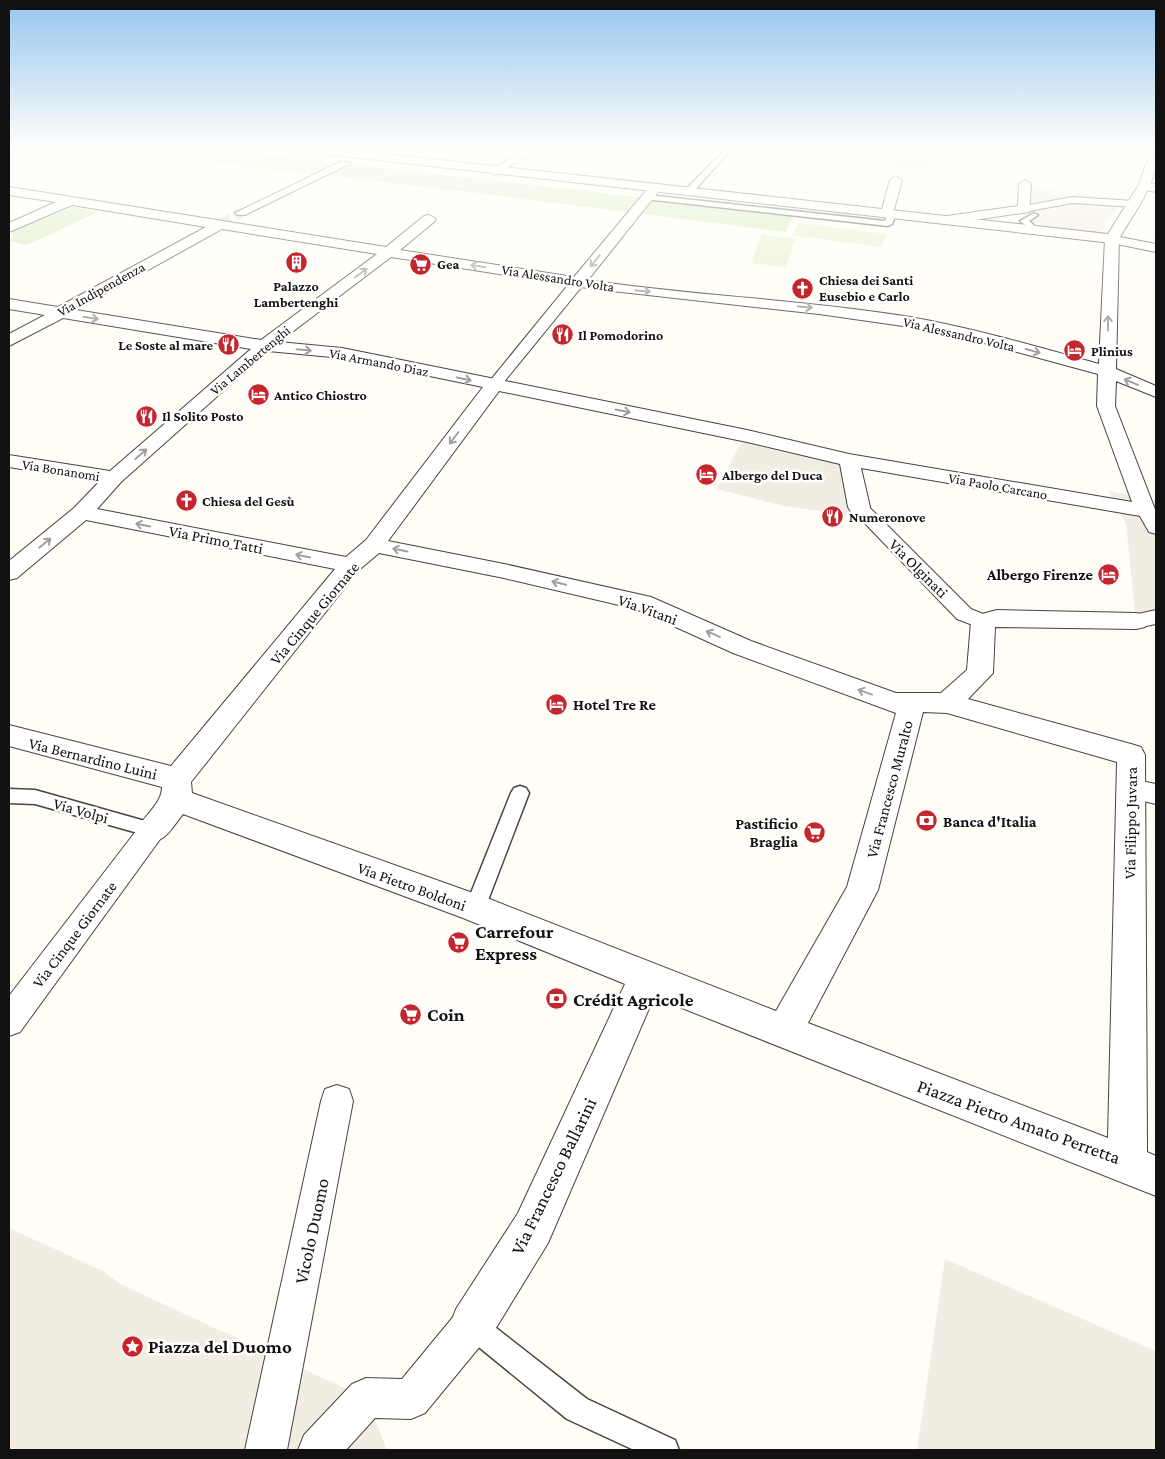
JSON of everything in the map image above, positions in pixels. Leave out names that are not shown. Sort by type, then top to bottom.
[{"type":"street","points":[[9,228],[38,215]]},
{"type":"street","name":"Via Alessandro Volta","points":[[166,215],[646,292],[687,294],[819,308],[903,321],[968,334],[1106,371],[1156,392]]},
{"type":"street","name":"Via Cinque Giornate","points":[[9,1022],[152,830],[177,789],[350,565],[374,545],[494,385],[633,215]]},
{"type":"street","points":[[907,215],[1112,239],[1156,249]]},
{"type":"street","points":[[947,220],[997,215]]},
{"type":"street","points":[[1127,215],[1112,239],[1106,406],[1153,518]]},
{"type":"street","name":"Via Lambertenghi","points":[[9,572],[82,513],[114,478],[264,346],[390,251],[429,219]]},
{"type":"street","name":"Via Indipendenza","points":[[9,341],[221,224]]},
{"type":"street","name":"Via Armando Diaz","points":[[9,304],[264,346],[342,353],[747,436]]},
{"type":"street","name":"Via Paolo Carcano","points":[[747,436],[849,460],[1153,518]]},
{"type":"street","points":[[849,460],[858,507]]},
{"type":"street","name":"Via Bonanomi","points":[[9,462],[114,478]]},
{"type":"street","name":"Via Olginati","points":[[858,507],[964,614],[983,622]]},
{"type":"street","name":"Via Primo Tatti","points":[[82,513],[350,565]]},
{"type":"street","name":"Via Vitani","points":[[374,545],[504,571],[643,603],[742,647],[895,703],[912,702]]},
{"type":"street","points":[[947,703],[980,673],[983,622],[997,618],[1146,619]]},
{"type":"street","name":"Via Francesco Muralto","points":[[784,1032],[862,890],[912,702],[947,703]]},
{"type":"street","name":"Via Filippo Juvara","points":[[947,703],[1131,755],[1143,791],[1127,993]]},
{"type":"street","name":"Via Bernardino Luini","points":[[9,736],[177,789]]},
{"type":"street","name":"Via Pietro Boldoni","points":[[177,789],[646,976]]},
{"type":"street","name":"Piazza Pietro Amato Perretta","points":[[646,976],[784,1032],[1141,1170],[1127,993]]},
{"type":"street","name":"Via Francesco Ballarini","points":[[319,1450],[366,1398],[411,1399],[472,1325],[533,1228],[646,976]]},
{"type":"street","name":"Vicolo Duomo","points":[[266,1450],[338,1101]]},
{"type":"lane","points":[[820,215],[888,224],[890,215]]},
{"type":"lane","points":[[1027,215],[1024,221],[1035,230]]},
{"type":"lane","points":[[475,908],[520,793]]},
{"type":"lane","name":"Via Volpi","points":[[9,796],[35,797],[152,830]]},
{"type":"lane","points":[[472,1325],[577,1409],[665,1450]]},
{"type":"green space","points":[[52,215],[91,215],[27,245],[9,241],[13,236],[12,231]]},
{"type":"green space","points":[[651,215],[795,215],[785,232]]},
{"type":"green space","points":[[799,223],[886,234],[881,247],[792,235]]},
{"type":"green space","points":[[762,234],[795,239],[786,267],[751,263]]},
{"type":"shaded area","points":[[1044,215],[1112,215],[1099,234],[1036,226],[1031,222],[1032,219]]},
{"type":"shaded area","points":[[743,439],[849,460],[859,507],[850,515],[784,506],[717,489]]},
{"type":"shaded area","points":[[1109,491],[1156,501],[1156,626],[1136,621],[1126,524]]},
{"type":"shaded area","name":"Piazza del Duomo","points":[[9,1228],[105,1272],[120,1284],[366,1398],[387,1450],[9,1450]]},
{"type":"shaded area","points":[[945,1259],[1156,1351],[1156,1450],[917,1450]]},
{"type":"tunnel","points":[[221,224],[237,215]]},
{"type":"place","name":"Palazzo Lambertenghi","points":[[296,263]]},
{"type":"place","name":"Gea","points":[[421,264]]},
{"type":"place","name":"Chiesa dei Santi Eusebio e Carlo","points":[[803,288]]},
{"type":"place","name":"Il Pomodorino","points":[[562,335]]},
{"type":"place","name":"Le Soste al mare","points":[[229,345]]},
{"type":"place","name":"Plinius","points":[[1075,351]]},
{"type":"place","name":"Antico Chiostro","points":[[258,395]]},
{"type":"place","name":"Il Solito Posto","points":[[146,416]]},
{"type":"place","name":"Albergo del Duca","points":[[706,475]]},
{"type":"place","name":"Chiesa del Gesù","points":[[186,501]]},
{"type":"place","name":"Numeronove","points":[[833,517]]},
{"type":"place","name":"Albergo Firenze","points":[[1109,574]]},
{"type":"place","name":"Hotel Tre Re","points":[[557,704]]},
{"type":"place","name":"Banca d'Italia","points":[[927,821]]},
{"type":"place","name":"Pastificio Braglia","points":[[814,832]]},
{"type":"place","name":"Carrefour Express","points":[[459,942]]},
{"type":"place","name":"Crédit Agricole","points":[[557,999]]},
{"type":"place","name":"Coin","points":[[411,1014]]},
{"type":"place","name":"Piazza del Duomo","points":[[132,1346]]}]
